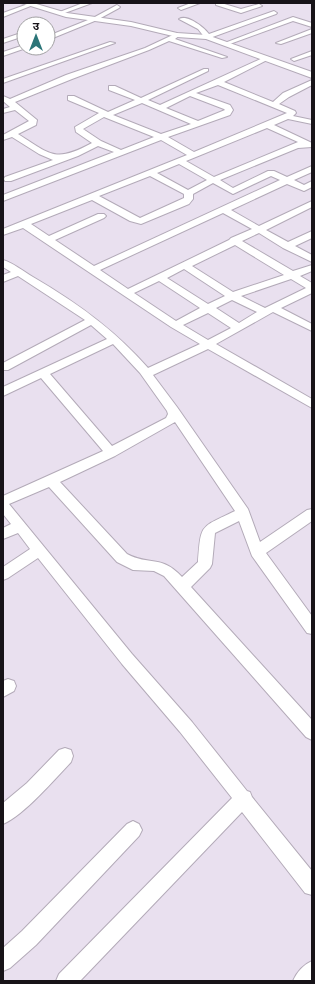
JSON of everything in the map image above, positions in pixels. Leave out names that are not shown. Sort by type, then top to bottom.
[{"type":"street","points":[[60,14],[90,3]]},
{"type":"street","points":[[181,8],[197,3]]},
{"type":"street","points":[[3,15],[28,4],[60,14],[131,24],[177,35],[207,37],[312,75]]},
{"type":"street","points":[[218,4],[240,11],[256,4],[274,13],[312,25]]},
{"type":"street","points":[[56,35],[95,19],[117,7]]},
{"type":"street","points":[[207,37],[274,13]]},
{"type":"street","points":[[182,19],[201,27],[207,37]]},
{"type":"street","points":[[225,44],[293,19]]},
{"type":"street","points":[[278,43],[312,31]]},
{"type":"street","points":[[6,99],[147,49],[177,35]]},
{"type":"street","points":[[3,41],[16,37]]},
{"type":"street","points":[[169,39],[224,57]]},
{"type":"street","points":[[3,82],[112,43]]},
{"type":"street","points":[[3,54],[16,50]]},
{"type":"street","points":[[294,59],[312,52]]},
{"type":"street","points":[[160,108],[176,99],[192,94],[218,82],[265,58]]},
{"type":"street","points":[[45,66],[69,77]]},
{"type":"street","points":[[122,153],[98,143],[79,130],[79,127],[106,114],[140,101],[206,70]]},
{"type":"street","points":[[3,232],[287,117],[292,113],[218,82]]},
{"type":"street","points":[[275,105],[286,95],[312,82]]},
{"type":"street","points":[[112,88],[198,124]]},
{"type":"street","points":[[3,198],[227,113],[229,110],[226,107],[192,94]]},
{"type":"street","points":[[71,98],[138,130],[161,137],[194,154]]},
{"type":"street","points":[[3,138],[33,123],[33,120],[6,99]]},
{"type":"street","points":[[3,111],[17,107]]},
{"type":"street","points":[[287,117],[312,122]]},
{"type":"street","points":[[267,125],[310,145]]},
{"type":"street","points":[[12,134],[51,157],[59,159],[65,157]]},
{"type":"street","points":[[5,178],[65,157],[98,143]]},
{"type":"street","points":[[188,193],[213,180],[295,146],[301,144],[310,145]]},
{"type":"street","points":[[179,160],[233,191],[271,173],[304,188],[312,184]]},
{"type":"street","points":[[93,270],[312,169]]},
{"type":"street","points":[[150,172],[188,193]]},
{"type":"street","points":[[92,196],[133,220],[141,222],[186,202],[189,199],[188,193]]},
{"type":"street","points":[[127,293],[234,240],[312,204]]},
{"type":"street","points":[[224,210],[286,246],[312,259]]},
{"type":"street","points":[[48,240],[101,216]]},
{"type":"street","points":[[24,224],[175,325],[312,404]]},
{"type":"street","points":[[286,246],[312,234]]},
{"type":"street","points":[[145,374],[208,344],[269,310],[310,290],[308,285],[293,275],[234,240]]},
{"type":"street","points":[[3,263],[91,321],[114,339],[145,374],[173,410],[243,513],[257,552],[312,628]]},
{"type":"street","points":[[184,265],[232,296],[312,328]]},
{"type":"street","points":[[175,325],[232,296],[312,268]]},
{"type":"street","points":[[3,279],[18,272]]},
{"type":"street","points":[[159,277],[239,328]]},
{"type":"street","points":[[22,383],[3,366],[91,321]]},
{"type":"street","points":[[3,392],[114,339]]},
{"type":"street","points":[[43,373],[111,453]]},
{"type":"street","points":[[3,501],[52,481],[111,453],[170,421],[174,414],[173,410]]},
{"type":"street","points":[[52,481],[122,558],[134,564],[156,566],[163,569],[312,732]]},
{"type":"street","points":[[3,505],[127,659],[186,727],[244,798],[312,886]]},
{"type":"street","points":[[181,588],[205,564],[207,534],[210,529],[243,513]]},
{"type":"street","points":[[257,552],[312,514]]},
{"type":"street","points":[[3,534],[20,526]]},
{"type":"street","points":[[3,574],[39,550]]},
{"type":"street","points":[[3,815],[33,789],[65,756]]},
{"type":"street","points":[[66,981],[244,798]]},
{"type":"street","points":[[3,961],[29,938],[133,830]]},
{"type":"street","points":[[303,981],[312,971]]}]
